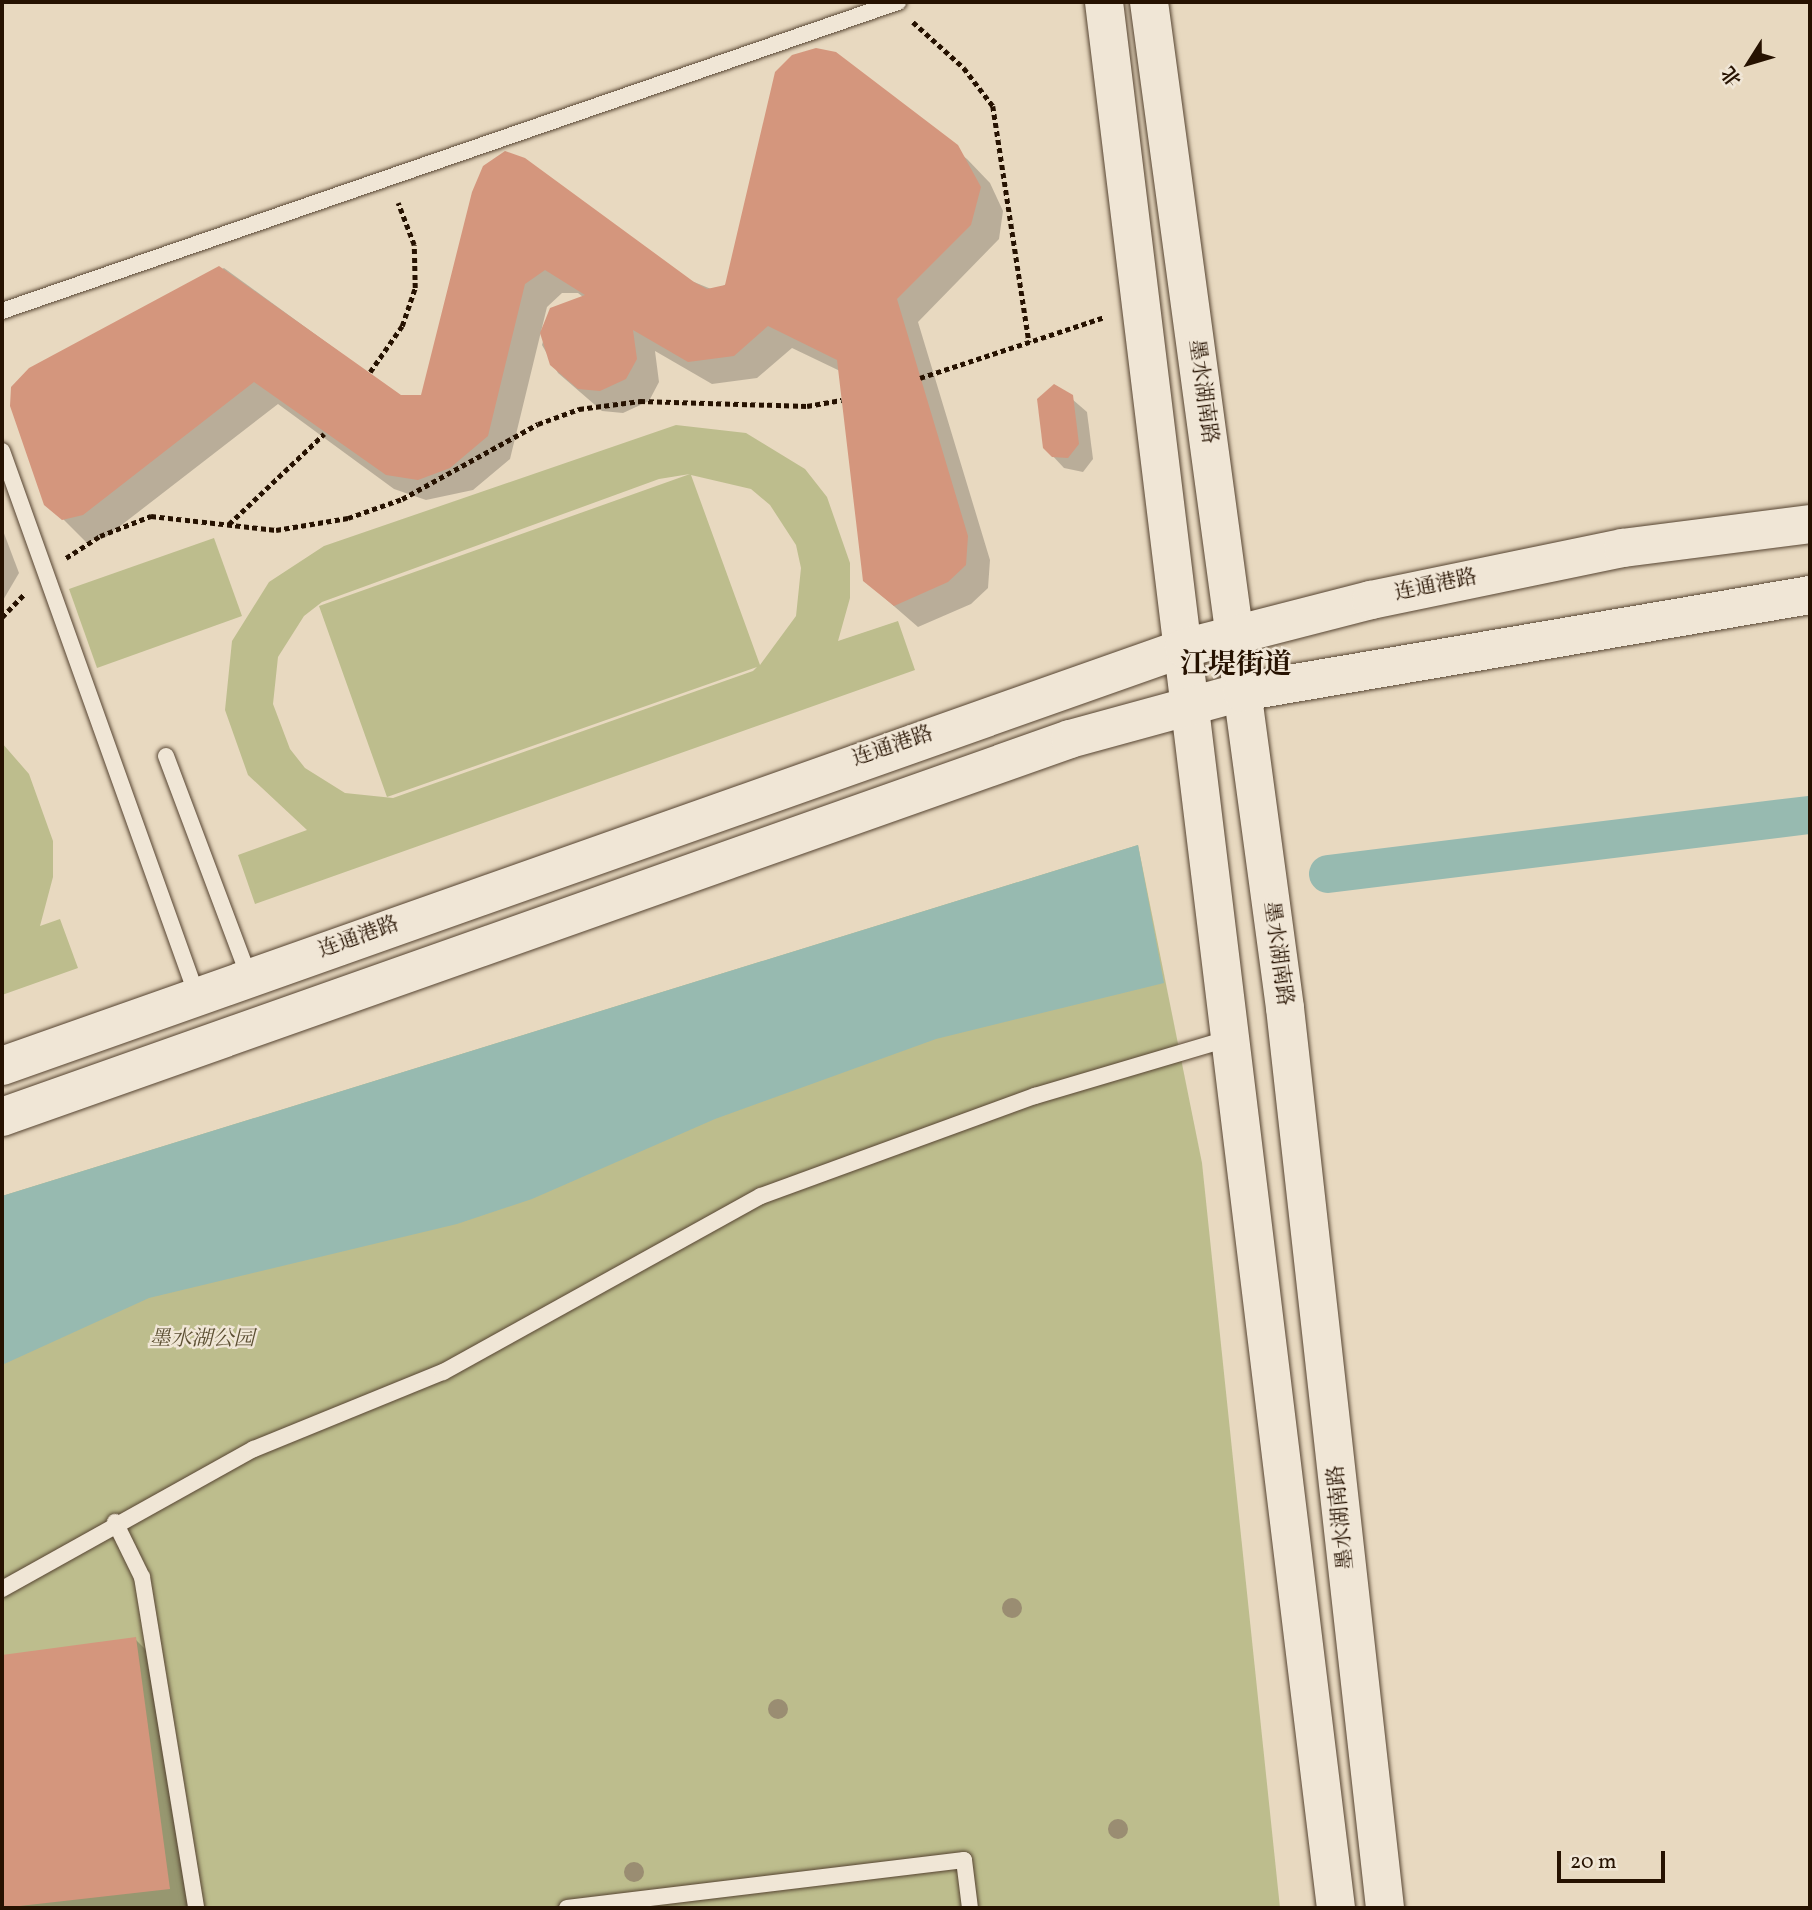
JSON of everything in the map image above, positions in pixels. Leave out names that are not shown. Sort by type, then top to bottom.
[{"type":"main road","points":[[1104,2],[1232,1026],[1336,1908]]},
{"type":"main road","name":"墨水湖南路","points":[[1149,2],[1285,1008],[1385,1908]]},
{"type":"main road","name":"连通港路","points":[[2,1066],[1184,648],[1623,548],[1810,524]]},
{"type":"main road","points":[[2,1117],[1057,744],[1191,704],[1242,692],[1810,595]]},
{"type":"lane","points":[[2,311],[895,3]]},
{"type":"lane","points":[[2,451],[197,996]]},
{"type":"lane","points":[[166,756],[249,977]]},
{"type":"lane","points":[[2,1589],[115,1522],[292,1431],[443,1371],[761,1196],[1232,1026]]},
{"type":"lane","points":[[115,1522],[142,1577],[196,1908]]},
{"type":"lane","points":[[567,1908],[964,1860],[970,1908]]},
{"type":"path","points":[[895,3],[964,68],[993,106],[1029,342]]},
{"type":"path","points":[[370,372],[402,326],[415,288],[414,245],[388,177]]},
{"type":"path","points":[[920,378],[1141,304]]},
{"type":"path","points":[[2,617],[46,573],[100,536],[138,519],[167,516],[229,525],[316,526],[380,508],[538,424],[579,408],[640,401],[807,406],[841,400]]},
{"type":"path","points":[[229,525],[324,433]]},
{"type":"green space","points":[[676,425],[746,433],[805,469],[827,497],[850,563],[850,598],[838,641],[898,621],[915,670],[255,904],[238,855],[307,830],[248,775],[225,710],[232,641],[269,582],[324,546]],"holes":[[[690,474],[319,606],[387,797],[757,667],[753,671],[393,798],[345,793],[305,768],[290,749],[273,704],[278,657],[304,616],[322,602],[659,479]],[[691,475],[751,489],[770,505],[796,545],[801,568],[796,616],[760,665]]]},
{"type":"green space","points":[[214,538],[242,616],[97,668],[69,589]]},
{"type":"green space","points":[[2,743],[29,774],[53,841],[53,877],[40,926],[60,919],[78,968],[2,995]]},
{"type":"green space","name":"墨水湖公园","points":[[1138,845],[1202,1163],[1280,1908],[2,1908],[2,1196]]},
{"type":"water","points":[[1138,845],[1164,983],[936,1039],[715,1119],[532,1199],[457,1224],[149,1298],[2,1365],[2,1196]]},
{"type":"building","points":[[816,48],[836,52],[958,145],[981,187],[971,225],[897,299],[968,536],[966,565],[948,582],[894,606],[863,581],[837,360],[768,326],[734,356],[688,362],[633,330],[637,359],[626,379],[600,391],[578,389],[550,365],[540,333],[550,308],[585,295],[545,270],[525,284],[488,436],[450,468],[418,480],[386,475],[254,382],[83,515],[62,520],[44,505],[10,406],[11,387],[29,368],[219,266],[401,395],[421,395],[472,192],[483,166],[505,151],[525,158],[694,282],[707,289],[725,285],[775,72],[792,55]]},
{"type":"building","points":[[1054,384],[1073,395],[1079,444],[1068,458],[1052,457],[1043,448],[1037,399]]},
{"type":"building","points":[[136,1637],[170,1889],[2,1908],[2,1655]]},
{"type":"waterway","points":[[1328,874],[1810,815]]},
{"type":"district","name":"江堤街道","points":[[1236,666]]}]
